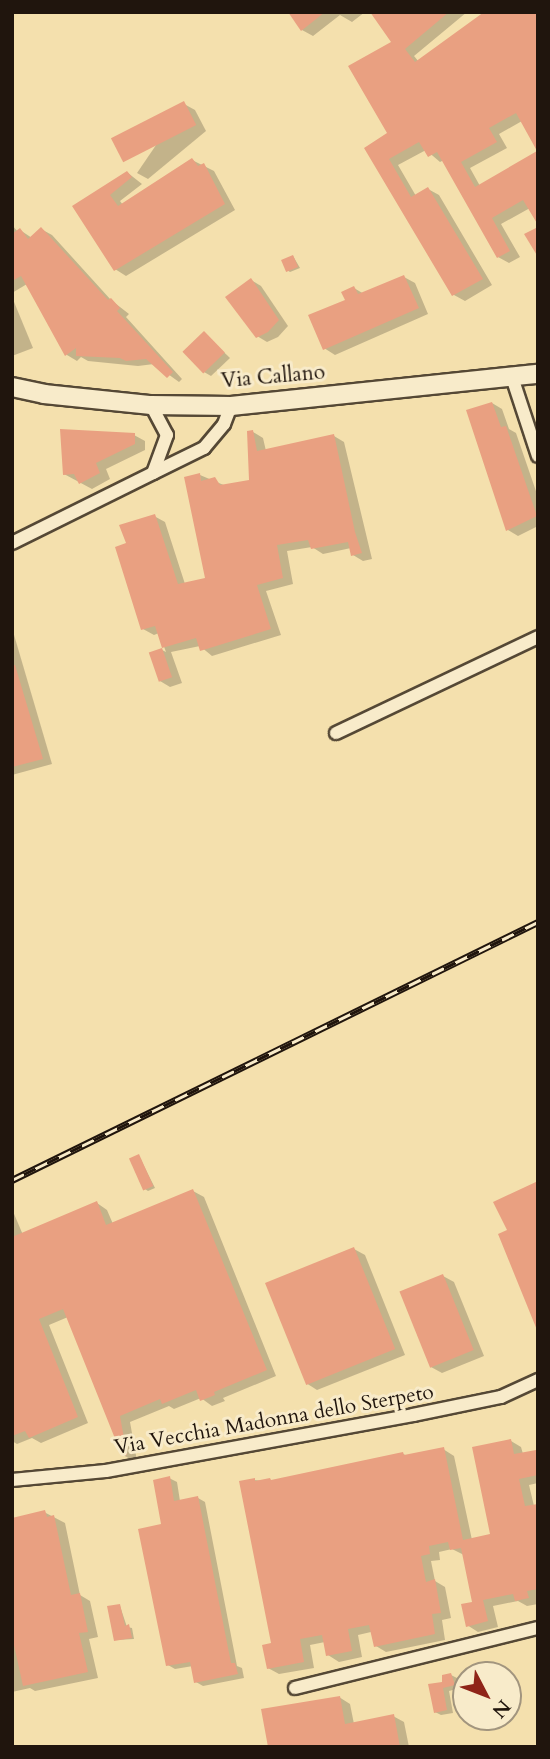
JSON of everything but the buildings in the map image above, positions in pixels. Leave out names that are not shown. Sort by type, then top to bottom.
[{"type":"street","name":"Via Callano","points":[[12,387],[44,394],[152,405],[231,406],[538,374]]},
{"type":"street","points":[[512,377],[538,456]]},
{"type":"street","points":[[152,405],[167,435],[153,473]]},
{"type":"street","points":[[12,543],[210,443],[224,424],[231,406]]},
{"type":"street","points":[[337,733],[538,637]]},
{"type":"street","name":"Via Vecchia Madonna dello Sterpeto","points":[[12,1480],[106,1471],[413,1415],[501,1397],[538,1380]]},
{"type":"street","points":[[295,1688],[538,1628]]},
{"type":"railway","points":[[12,1180],[538,922]]}]
